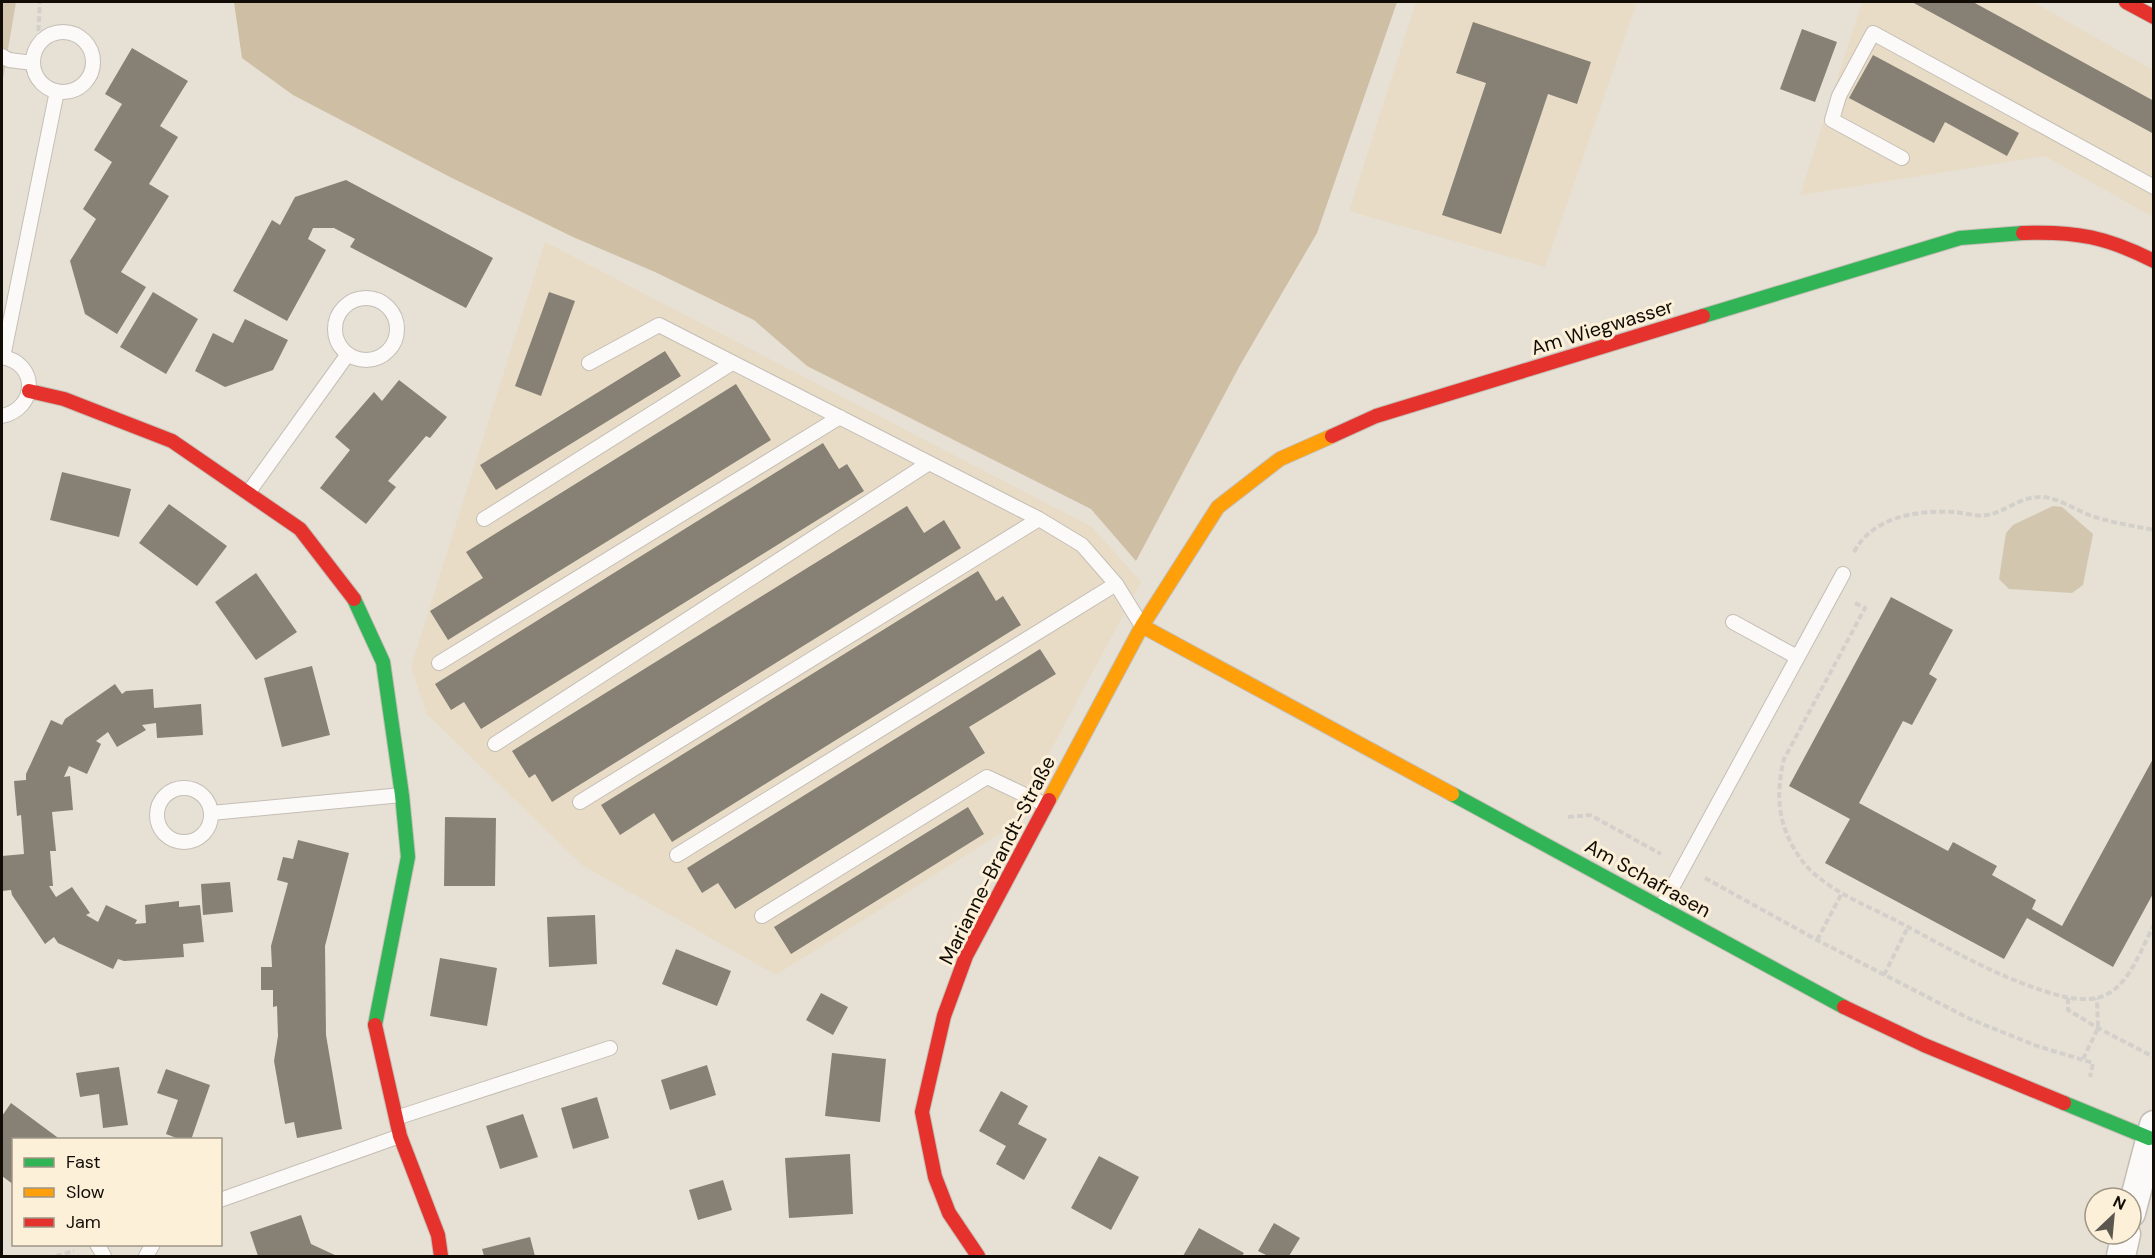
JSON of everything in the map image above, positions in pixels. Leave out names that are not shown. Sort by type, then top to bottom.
[{"type":"street","points":[[2126,2],[2154,17]]},
{"type":"street","name":"Am Wiegwasser","points":[[1142,626],[1218,507],[1280,459],[1376,416],[1960,238],[2039,231],[2096,237],[2124,246],[2154,261]]},
{"type":"street","points":[[29,392],[64,399],[172,441],[300,529],[355,600],[383,662],[402,795],[408,856],[374,1028],[400,1136],[438,1234],[441,1257]]},
{"type":"street","name":"Marianne-Brandt-Straße","points":[[978,1257],[949,1213],[935,1177],[922,1112],[944,1016],[966,956],[1142,626]]},
{"type":"street","name":"Am Schafrasen","points":[[1142,626],[1832,1001],[1904,1035],[2084,1110],[2151,1131]]},
{"type":"street","points":[[2138,1186],[2151,1131]]},
{"type":"lane","points":[[62,32],[80,38],[87,44],[93,63],[85,82],[67,92],[47,88],[34,72],[33,63],[33,53],[44,38],[62,32]]},
{"type":"lane","points":[[1902,158],[1832,120],[1839,96],[1873,33],[2154,187]]},
{"type":"lane","points":[[2,56],[9,60],[33,63]]},
{"type":"lane","points":[[2,416],[20,408],[29,392],[26,373],[21,365],[2,357],[57,91]]},
{"type":"lane","points":[[368,297],[387,305],[393,313],[397,332],[388,350],[372,359],[362,359],[348,354],[338,341],[335,331],[336,321],[341,311],[357,299],[368,297]]},
{"type":"lane","points":[[589,363],[659,325],[1039,519],[1082,545],[1116,584],[1142,626]]},
{"type":"lane","points":[[248,493],[348,354]]},
{"type":"lane","points":[[484,519],[732,363]]},
{"type":"lane","points":[[439,663],[840,417]]},
{"type":"lane","points":[[495,744],[929,463]]},
{"type":"lane","points":[[580,802],[1039,519]]},
{"type":"lane","points":[[1661,908],[1843,574]]},
{"type":"lane","points":[[677,855],[1116,584]]},
{"type":"lane","points":[[1733,622],[1797,657]]},
{"type":"lane","points":[[762,916],[987,777],[1046,805]]},
{"type":"lane","points":[[182,787],[190,788],[205,797],[210,804],[211,813],[206,831],[191,841],[182,842],[165,834],[157,818],[160,801],[173,790],[182,787]]},
{"type":"lane","points":[[211,813],[402,795]]},
{"type":"lane","points":[[396,1118],[610,1048]]},
{"type":"lane","points":[[222,1199],[400,1136]]},
{"type":"path","points":[[38,45],[40,2]]},
{"type":"path","points":[[1843,574],[1859,543],[1894,518],[1916,512],[1938,511],[1985,516],[2039,497],[2066,504],[2093,517],[2154,530]]},
{"type":"path","points":[[1833,592],[1865,608],[1784,759],[1779,783],[1779,810],[1788,838],[1802,860],[1816,874],[1842,892],[1908,927],[2006,977],[2068,998],[2097,998],[2120,986],[2154,925]]},
{"type":"path","points":[[1566,818],[1590,815],[1817,940],[1970,1019],[2037,1046],[2093,1063],[2084,1110]]},
{"type":"path","points":[[1817,940],[1842,892]]},
{"type":"path","points":[[1884,975],[1908,927]]},
{"type":"path","points":[[2068,998],[2068,1010],[2154,1057]]},
{"type":"path","points":[[2083,1059],[2098,1028],[2097,998]]},
{"type":"shaded area","points":[[2,2],[16,2],[2,85]]},
{"type":"shaded area","points":[[234,2],[1397,2],[1317,233],[1239,367],[1136,561],[1091,509],[807,366],[754,320],[655,272],[573,237],[452,178],[293,95],[242,58]]},
{"type":"shaded area","points":[[1416,2],[1637,2],[1545,267],[1349,211]]},
{"type":"shaded area","points":[[1862,2],[2033,2],[2153,70],[2153,217],[2045,156],[1800,195]]},
{"type":"shaded area","points":[[545,242],[1092,527],[1141,582],[1009,828],[776,975],[582,865],[427,714],[411,667]]},
{"type":"shaded area","points":[[2053,506],[2062,507],[2093,534],[2083,585],[2072,593],[2009,589],[1999,579],[2006,533],[2013,525]]},
{"type":"building","points":[[1912,2],[1973,2],[2154,101],[2154,134]]},
{"type":"building","points":[[1473,22],[1591,62],[1577,104],[1548,94],[1501,234],[1442,215],[1486,83],[1456,73]]},
{"type":"building","points":[[1802,29],[1837,42],[1815,102],[1780,89]]},
{"type":"building","points":[[132,48],[188,81],[160,126],[178,137],[149,184],[169,196],[121,272],[146,287],[117,334],[85,314],[70,261],[96,219],[83,209],[112,162],[94,150],[122,104],[105,94]]},
{"type":"building","points":[[1873,55],[2019,133],[2007,156],[1945,122],[1934,143],[1849,98]]},
{"type":"building","points":[[346,180],[493,258],[466,308],[350,247],[355,239],[334,228],[313,228],[308,239],[326,250],[287,321],[233,291],[272,220],[280,225],[295,197]]},
{"type":"building","points":[[153,292],[198,319],[166,374],[120,347]]},
{"type":"building","points":[[549,292],[575,301],[541,396],[515,386]]},
{"type":"building","points":[[245,319],[288,340],[273,370],[225,387],[195,371],[213,333],[233,343]]},
{"type":"building","points":[[665,351],[681,376],[496,490],[480,465]]},
{"type":"building","points":[[399,380],[447,417],[430,438],[426,436],[388,481],[396,487],[366,524],[320,488],[350,450],[335,437],[374,392],[382,401]]},
{"type":"building","points":[[736,384],[771,440],[448,640],[430,611],[483,578],[466,552]]},
{"type":"building","points":[[823,443],[839,469],[847,464],[864,491],[481,729],[464,702],[451,710],[435,684]]},
{"type":"building","points":[[62,472],[131,489],[119,537],[50,520]]},
{"type":"building","points":[[169,504],[227,546],[197,586],[139,543]]},
{"type":"building","points":[[907,506],[924,533],[944,520],[961,548],[552,802],[535,774],[529,778],[512,751]]},
{"type":"building","points":[[978,571],[996,601],[1003,596],[1021,625],[672,842],[654,813],[620,835],[601,805]]},
{"type":"building","points":[[256,573],[297,632],[256,660],[215,602]]},
{"type":"building","points":[[1891,597],[1953,630],[1929,674],[1937,679],[1912,725],[1903,721],[1859,803],[1948,851],[1953,842],[1997,866],[1992,875],[2036,900],[2032,909],[2062,926],[2154,757],[2154,892],[2113,967],[2027,918],[2004,959],[1825,863],[1850,819],[1789,786]]},
{"type":"building","points":[[1040,649],[1056,674],[969,727],[985,753],[735,909],[718,883],[702,893],[687,868]]},
{"type":"building","points":[[312,666],[330,735],[282,747],[264,678]]},
{"type":"building","points":[[115,684],[122,694],[126,691],[153,689],[154,708],[201,704],[203,735],[157,738],[156,723],[142,725],[146,730],[117,747],[108,732],[96,741],[101,744],[87,774],[69,766],[64,777],[70,776],[73,810],[52,812],[56,851],[50,851],[53,886],[49,886],[56,897],[72,887],[90,913],[86,915],[98,922],[106,905],[137,920],[135,924],[146,923],[145,905],[179,901],[179,907],[200,905],[204,942],[183,944],[184,957],[124,961],[118,959],[113,969],[58,943],[54,937],[45,944],[12,895],[11,890],[2,891],[2,856],[24,854],[21,815],[17,816],[14,781],[26,780],[26,774],[51,720],[62,725],[65,719]]},
{"type":"building","points":[[968,807],[984,834],[791,954],[774,927]]},
{"type":"building","points":[[445,817],[496,818],[495,886],[444,886]]},
{"type":"building","points":[[298,840],[349,853],[325,946],[326,1035],[342,1129],[297,1138],[294,1122],[285,1124],[274,1061],[278,1036],[277,1006],[273,1007],[273,990],[261,990],[261,967],[272,967],[271,946],[288,883],[277,880],[283,857],[293,859]]},
{"type":"building","points":[[230,882],[233,912],[203,915],[201,884]]},
{"type":"building","points":[[595,915],[597,964],[549,967],[547,917]]},
{"type":"building","points":[[676,949],[731,971],[717,1006],[662,984]]},
{"type":"building","points":[[440,958],[497,968],[487,1026],[430,1016]]},
{"type":"building","points":[[821,993],[848,1007],[833,1035],[806,1020]]},
{"type":"building","points":[[832,1053],[886,1059],[880,1122],[825,1116]]},
{"type":"building","points":[[707,1065],[716,1095],[670,1110],[661,1080]]},
{"type":"building","points":[[119,1067],[128,1125],[103,1128],[99,1094],[80,1097],[76,1073]]},
{"type":"building","points":[[166,1069],[210,1085],[192,1138],[177,1138],[166,1134],[178,1100],[157,1093]]},
{"type":"building","points":[[1001,1091],[1028,1106],[1018,1124],[1047,1139],[1024,1180],[996,1164],[1006,1146],[979,1131]]},
{"type":"building","points":[[597,1097],[609,1138],[573,1149],[561,1108]]},
{"type":"building","points":[[11,1103],[58,1138],[12,1138],[12,1184],[2,1176],[2,1116]]},
{"type":"building","points":[[523,1114],[538,1157],[500,1169],[486,1126]]},
{"type":"building","points":[[850,1154],[853,1214],[789,1218],[785,1158]]},
{"type":"building","points":[[1099,1156],[1139,1177],[1111,1230],[1071,1208]]},
{"type":"building","points":[[723,1180],[732,1210],[698,1220],[689,1190]]},
{"type":"building","points":[[301,1215],[311,1244],[337,1256],[258,1256],[250,1232]]},
{"type":"building","points":[[1274,1223],[1300,1238],[1289,1256],[1268,1256],[1258,1251]]},
{"type":"building","points":[[1199,1228],[1244,1253],[1242,1256],[1183,1256]]},
{"type":"building","points":[[530,1237],[535,1256],[484,1256],[482,1249]]},
{"type":"traffic: fast","points":[[1703,316],[1960,238],[2023,233]]},
{"type":"traffic: fast","points":[[354,599],[383,662],[402,795],[408,857],[375,1025]]},
{"type":"traffic: fast","points":[[1452,794],[1844,1007]]},
{"type":"traffic: fast","points":[[2064,1103],[2149,1138]]},
{"type":"traffic: slow","points":[[1049,800],[1142,626],[1218,507],[1280,459],[1332,436]]},
{"type":"traffic: slow","points":[[1142,626],[1452,794]]},
{"type":"traffic: jam","points":[[2126,2],[2154,17]]},
{"type":"traffic: jam","points":[[2023,233],[2059,233],[2091,237],[2121,246],[2154,261]]},
{"type":"traffic: jam","points":[[1332,436],[1376,416],[1703,316]]},
{"type":"traffic: jam","points":[[29,391],[64,399],[172,441],[300,529],[354,599]]},
{"type":"traffic: jam","points":[[978,1256],[949,1213],[935,1177],[922,1112],[944,1016],[966,956],[1049,800]]},
{"type":"traffic: jam","points":[[1844,1007],[1924,1045],[2064,1103]]},
{"type":"traffic: jam","points":[[375,1025],[400,1136],[438,1235],[441,1256]]}]
